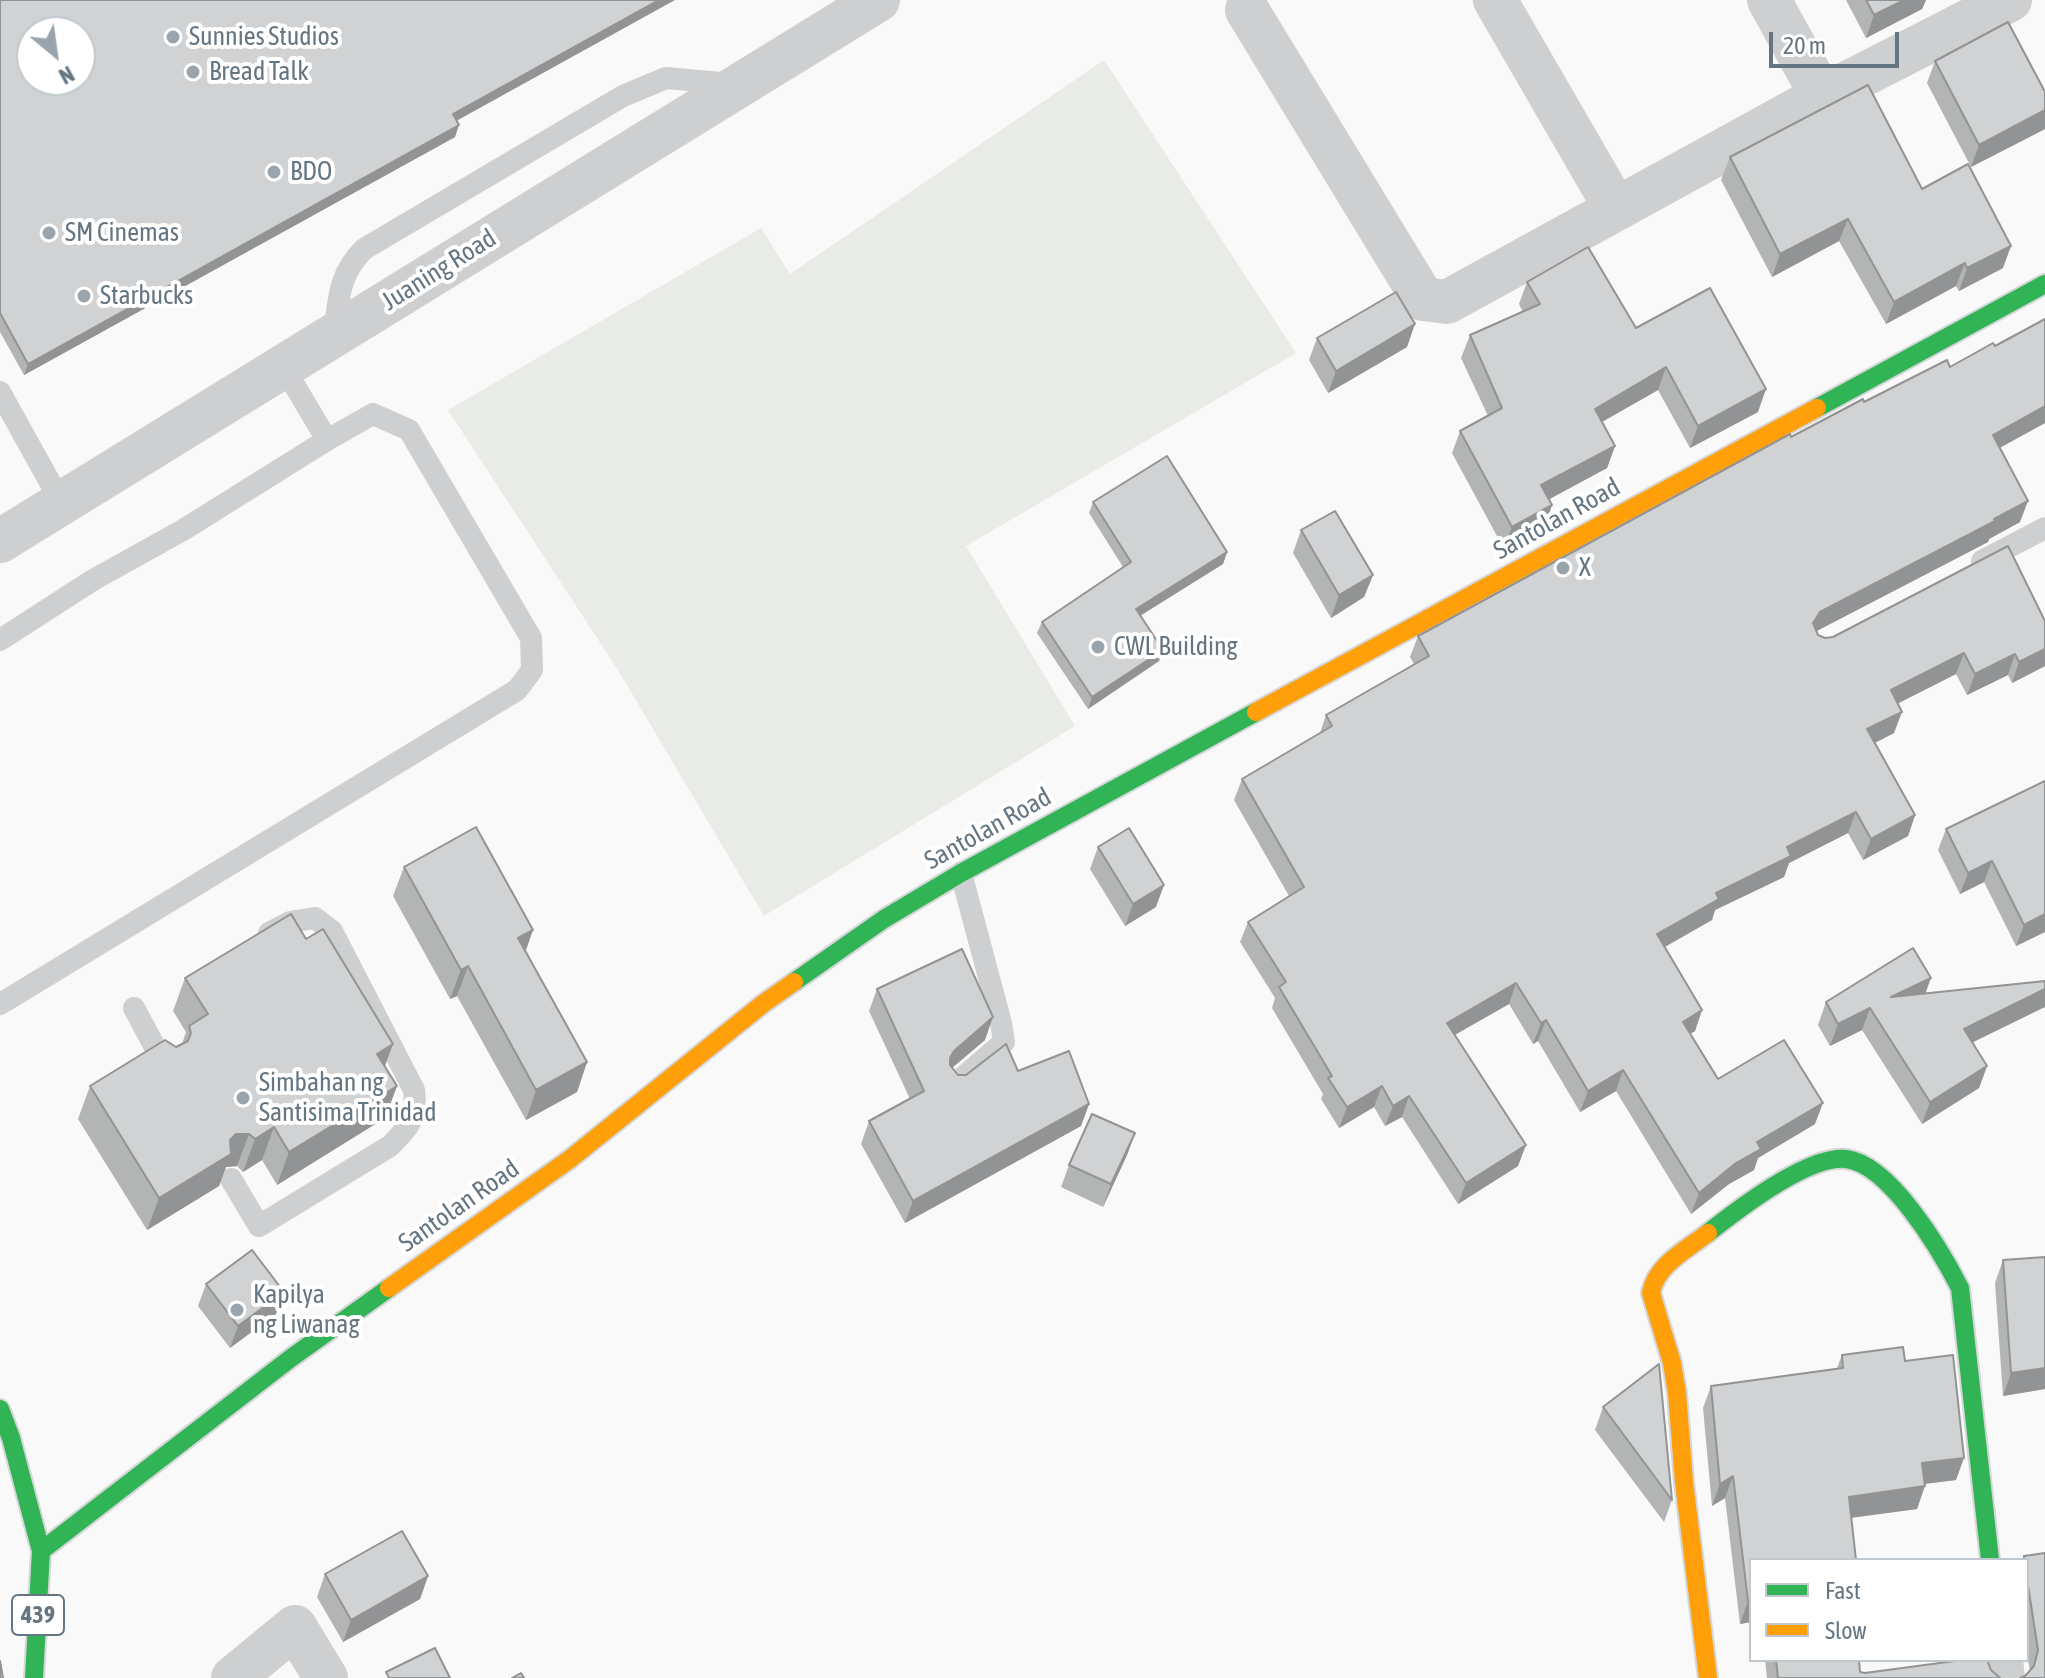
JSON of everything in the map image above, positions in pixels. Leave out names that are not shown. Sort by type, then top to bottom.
[{"type":"street","name":"Juaning Road","points":[[0,541],[878,0]]},
{"type":"street","points":[[1495,0],[1616,209]]},
{"type":"street","points":[[1769,0],[1822,96]]},
{"type":"street","points":[[1247,10],[1423,299],[1447,302],[1822,96],[2010,0]]},
{"type":"street","name":"Santolan Road","points":[[41,1551],[291,1358],[570,1159],[764,1003],[884,919],[961,873],[2045,284]]},
{"type":"street","points":[[1708,1678],[1684,1482],[1677,1393],[1672,1363],[1651,1293],[1653,1281],[1659,1271],[1681,1252],[1744,1204],[1819,1162],[1845,1159],[1867,1165],[1917,1215],[1943,1254],[1960,1288],[1990,1558]]},
{"type":"street","name":"439","points":[[0,1409],[11,1438],[41,1551],[34,1678]]},
{"type":"street","points":[[233,1678],[295,1627],[326,1678]]},
{"type":"lane","points":[[283,366],[327,440]]},
{"type":"lane","points":[[0,392],[62,504]]},
{"type":"lane","points":[[0,640],[373,414],[409,430],[531,638],[532,670],[517,690],[0,1004]]},
{"type":"lane","points":[[1960,572],[2045,528]]},
{"type":"lane","points":[[955,1084],[1004,1042],[961,873]]},
{"type":"lane","points":[[231,1179],[259,1226],[390,1146],[408,1127],[416,1110],[414,1090],[332,931],[315,918],[290,922],[253,942]]},
{"type":"lane","points":[[134,1008],[165,1066]]},
{"type":"shaded area","points":[[1104,60],[1296,353],[966,546],[1075,726],[764,916],[618,670],[448,410],[761,228],[790,274]]},
{"type":"building","points":[[0,0],[659,0],[453,114],[459,125],[28,364],[0,313]]},
{"type":"building","points":[[1866,0],[1904,0],[1874,15]]},
{"type":"building","points":[[2008,22],[2045,92],[2045,110],[1979,145],[1935,61]]},
{"type":"building","points":[[1868,85],[1922,189],[1968,164],[2011,246],[1967,268],[1965,263],[1894,302],[1848,219],[1780,254],[1730,157]]},
{"type":"building","points":[[1588,247],[1636,328],[1710,288],[1766,389],[1698,426],[1666,367],[1595,409],[1615,446],[1541,485],[1552,505],[1512,527],[1460,431],[1502,408],[1470,335],[1540,304],[1527,282]]},
{"type":"building","points":[[1396,292],[1415,324],[1336,371],[1317,338]]},
{"type":"building","points":[[2045,319],[2045,406],[1993,435],[2028,501],[1820,612],[1813,623],[1818,635],[1833,637],[2008,546],[2045,621],[2045,649],[2019,662],[2015,654],[1975,674],[1964,653],[1891,690],[1902,712],[1867,729],[1915,815],[1871,839],[1856,812],[1787,847],[1791,856],[1716,893],[1719,899],[1657,934],[1702,1010],[1683,1022],[1718,1079],[1784,1040],[1823,1103],[1757,1142],[1761,1149],[1736,1163],[1699,1193],[1623,1070],[1588,1091],[1546,1020],[1541,1023],[1516,983],[1447,1023],[1526,1145],[1466,1183],[1409,1096],[1393,1106],[1382,1086],[1347,1107],[1279,987],[1286,982],[1248,922],[1304,887],[1242,779],[1332,726],[1326,715],[1429,656],[1418,636],[1790,434],[1791,437],[1947,360],[1950,367]]},
{"type":"building","points":[[1167,456],[1227,552],[1136,609],[1163,650],[1092,697],[1042,622],[1131,562],[1093,502]]},
{"type":"building","points":[[1335,511],[1373,575],[1339,595],[1301,530]]},
{"type":"building","points":[[2045,781],[2045,914],[2024,925],[1992,861],[1968,873],[1946,829]]},
{"type":"building","points":[[476,827],[533,930],[518,938],[587,1062],[536,1090],[468,966],[461,970],[404,867]]},
{"type":"building","points":[[1129,828],[1164,885],[1133,904],[1098,847]]},
{"type":"building","name":"Simbahan ng Santisima Trinidad","points":[[291,914],[306,939],[323,929],[393,1044],[377,1054],[397,1086],[289,1152],[274,1127],[255,1139],[249,1134],[236,1134],[230,1140],[231,1154],[159,1198],[90,1086],[165,1040],[176,1047],[188,1041],[191,1033],[189,1026],[208,1014],[185,978]]},
{"type":"building","points":[[1913,948],[1931,978],[1891,997],[2045,981],[2045,989],[1964,1029],[1987,1066],[1930,1102],[1870,1008],[1838,1024],[1826,1002]]},
{"type":"building","points":[[962,949],[993,1017],[954,1051],[950,1065],[958,1075],[966,1075],[1006,1044],[1018,1071],[1069,1051],[1089,1104],[913,1201],[869,1121],[924,1091],[877,989]]},
{"type":"building","points":[[1092,1114],[1135,1133],[1111,1184],[1069,1165]]},
{"type":"building","points":[[252,1250],[284,1292],[238,1326],[206,1284]]},
{"type":"building","points":[[2045,1257],[2045,1368],[2011,1373],[2003,1260]]},
{"type":"building","points":[[1903,1347],[1905,1361],[1953,1355],[1964,1458],[1922,1463],[1925,1486],[1849,1497],[1856,1558],[1749,1558],[1748,1601],[1733,1476],[1720,1484],[1711,1386],[1843,1368],[1842,1355]]},
{"type":"building","points":[[1659,1364],[1672,1500],[1603,1407]]},
{"type":"building","points":[[402,1531],[428,1576],[351,1620],[325,1574]]},
{"type":"building","points":[[2045,1553],[2045,1678],[2020,1678],[2034,1666],[2038,1650],[2029,1592],[2029,1558],[2024,1556]]},
{"type":"building","points":[[435,1648],[450,1678],[389,1678],[386,1672]]},
{"type":"building","points":[[1776,1662],[1859,1662],[1860,1672],[1865,1673],[1947,1662],[1988,1662],[2000,1678],[1778,1678]]},
{"type":"traffic: fast","points":[[1817,408],[2045,284]]},
{"type":"traffic: fast","points":[[794,982],[884,919],[961,873],[1256,712]]},
{"type":"traffic: fast","points":[[1708,1233],[1774,1186],[1830,1160],[1846,1159],[1863,1164],[1896,1192],[1927,1232],[1960,1288],[1990,1558]]},
{"type":"traffic: fast","points":[[41,1551],[291,1358],[389,1288]]},
{"type":"traffic: fast","points":[[0,1409],[11,1438],[41,1551],[34,1678]]},
{"type":"traffic: slow","points":[[1256,712],[1817,408]]},
{"type":"traffic: slow","points":[[389,1288],[570,1159],[794,982]]},
{"type":"traffic: slow","points":[[1708,1233],[1665,1266],[1651,1293],[1672,1363],[1677,1393],[1684,1482],[1708,1678]]},
{"type":"place","name":"Sunnies Studios","points":[[173,37]]},
{"type":"place","name":"Bread Talk","points":[[193,72]]},
{"type":"place","name":"BDO","points":[[274,172]]},
{"type":"place","name":"SM Cinemas","points":[[49,233]]},
{"type":"place","name":"Starbucks","points":[[84,296]]},
{"type":"place","name":"X","points":[[1563,568]]},
{"type":"place","name":"CWL Building","points":[[1098,647]]},
{"type":"place","name":"Simbahan ng Santisima Trinidad","points":[[243,1098]]},
{"type":"place","name":"Kapilya ng Liwanag","points":[[237,1310]]}]
